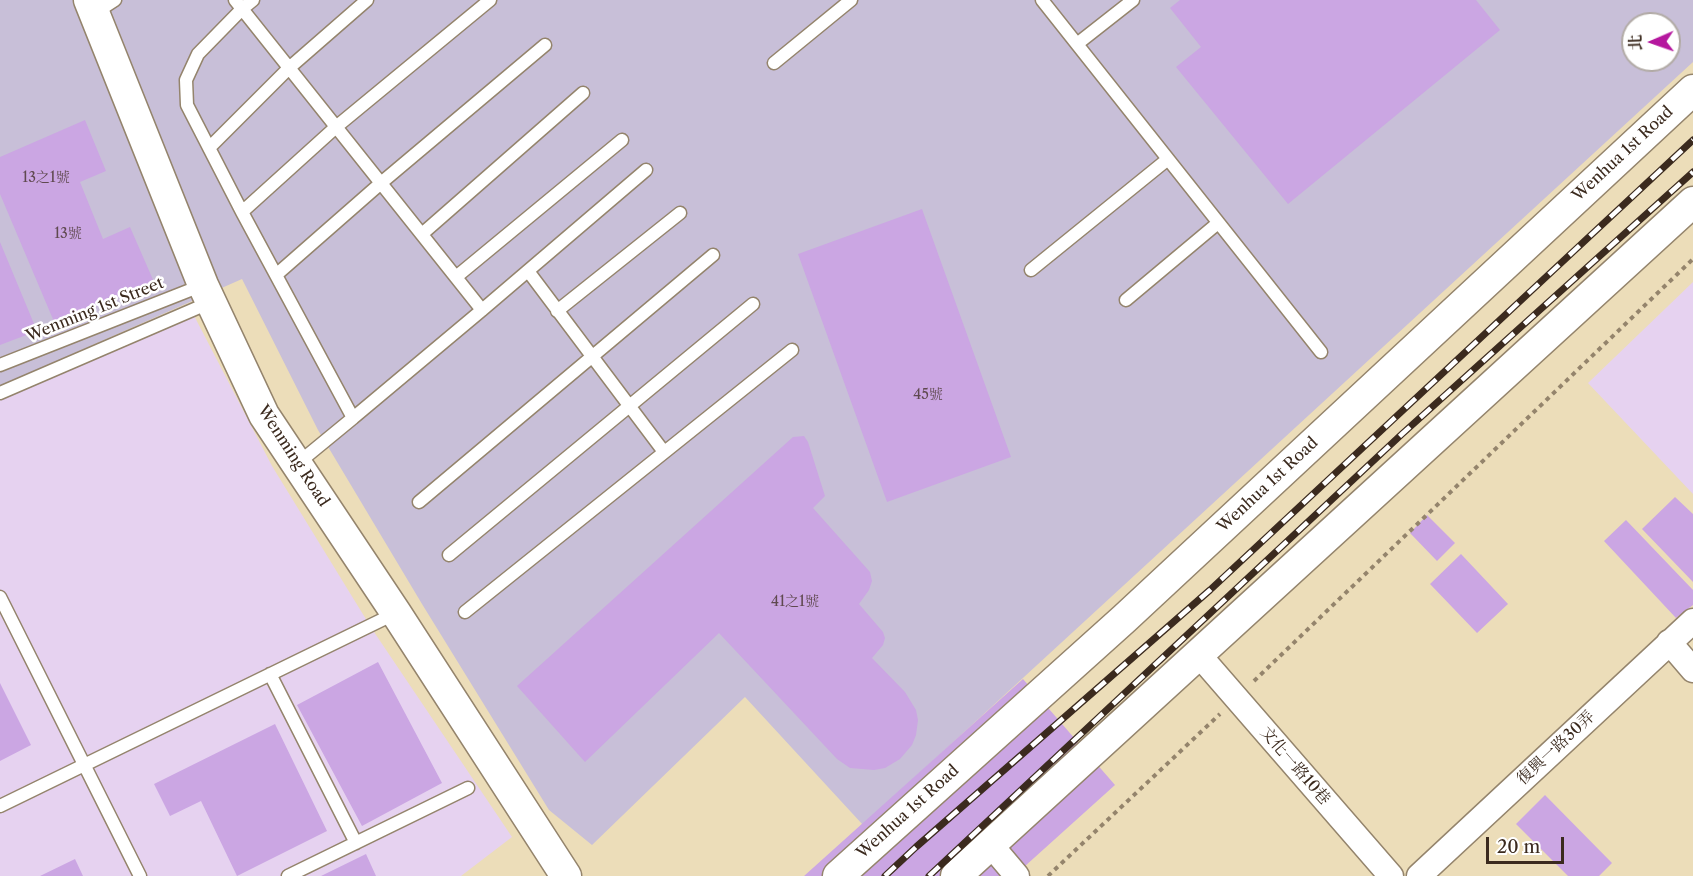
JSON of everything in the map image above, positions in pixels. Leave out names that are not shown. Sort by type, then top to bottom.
[{"type":"street","name":"Wenming Road","points":[[99,5],[207,294],[264,415],[396,613],[566,876]]},
{"type":"street","name":"Wenhua 1st Road","points":[[838,876],[1133,610],[1693,90]]},
{"type":"street","points":[[956,876],[1693,202]]},
{"type":"street","name":"復興一路30弄","points":[[1419,876],[1693,621]]},
{"type":"street","points":[[1669,642],[1693,670]]},
{"type":"street","name":"文化一路10巷","points":[[1199,655],[1391,876]]},
{"type":"street","points":[[990,844],[1017,876]]},
{"type":"lane","points":[[253,0],[239,4],[198,54],[186,80],[187,105],[353,418]]},
{"type":"lane","points":[[209,148],[290,68],[367,0]]},
{"type":"lane","points":[[242,212],[336,127],[490,0]]},
{"type":"lane","points":[[774,63],[851,0]]},
{"type":"lane","points":[[1042,0],[1321,352]]},
{"type":"lane","points":[[1077,44],[1133,0]]},
{"type":"lane","points":[[239,4],[482,310]]},
{"type":"lane","points":[[276,276],[381,183],[545,45]]},
{"type":"lane","points":[[422,234],[584,93]]},
{"type":"lane","points":[[456,277],[622,140]]},
{"type":"lane","points":[[1031,270],[1168,159]]},
{"type":"lane","points":[[297,464],[646,170]]},
{"type":"lane","points":[[557,311],[680,213]]},
{"type":"lane","points":[[1126,300],[1218,223]]},
{"type":"lane","points":[[419,502],[713,255]]},
{"type":"lane","points":[[528,271],[664,452]]},
{"type":"lane","points":[[0,393],[207,294]]},
{"type":"lane","name":"Wenming 1st Street","points":[[0,365],[207,294]]},
{"type":"lane","points":[[449,555],[753,304]]},
{"type":"lane","points":[[465,612],[792,350]]},
{"type":"lane","points":[[0,597],[140,876]]},
{"type":"lane","points":[[0,806],[396,613]]},
{"type":"lane","points":[[270,674],[356,843]]},
{"type":"lane","points":[[288,876],[468,788]]},
{"type":"path","points":[[1048,876],[1693,259]]},
{"type":"shaded area","points":[[0,0],[1693,0],[1693,62],[863,825],[745,697],[592,845],[549,810],[318,430],[242,279],[0,386]]},
{"type":"shaded area","points":[[1693,282],[1693,494],[1588,383]]},
{"type":"shaded area","points":[[188,304],[272,466],[372,629],[512,837],[461,876],[0,876],[0,386]]},
{"type":"building","points":[[1180,0],[1476,0],[1500,30],[1288,204],[1176,67],[1201,47],[1170,8]]},
{"type":"building","points":[[85,120],[106,171],[80,182],[103,239],[130,227],[154,282],[55,324],[0,194],[0,157]]},
{"type":"building","points":[[922,209],[1011,457],[887,502],[798,254]]},
{"type":"building","points":[[0,242],[37,331],[0,345]]},
{"type":"building","points":[[804,436],[825,496],[813,508],[870,572],[872,581],[869,590],[859,604],[883,632],[885,638],[883,645],[872,658],[905,692],[916,710],[918,720],[912,745],[900,759],[885,768],[874,770],[850,768],[837,759],[719,633],[585,762],[517,686],[793,437]]},
{"type":"building","points":[[1675,497],[1693,514],[1693,582],[1642,529]]},
{"type":"building","points":[[1427,515],[1455,543],[1437,561],[1410,533]]},
{"type":"building","points":[[1626,520],[1693,590],[1693,605],[1676,618],[1604,541]]},
{"type":"building","points":[[1461,554],[1508,604],[1477,633],[1430,584]]},
{"type":"building","points":[[378,662],[442,783],[362,826],[297,705]]},
{"type":"building","points":[[1023,679],[1115,785],[1014,876],[804,876]]},
{"type":"building","points":[[0,683],[31,745],[0,761]]},
{"type":"building","points":[[275,724],[327,831],[237,876],[201,801],[170,816],[154,784]]},
{"type":"building","points":[[1545,795],[1612,863],[1599,876],[1568,876],[1516,824]]},
{"type":"building","points":[[366,854],[376,876],[321,876]]},
{"type":"building","points":[[75,859],[83,876],[40,876]]},
{"type":"railway","points":[[885,876],[1210,590],[1693,140]]},
{"type":"railway","points":[[929,876],[1402,434],[1693,172]]}]
